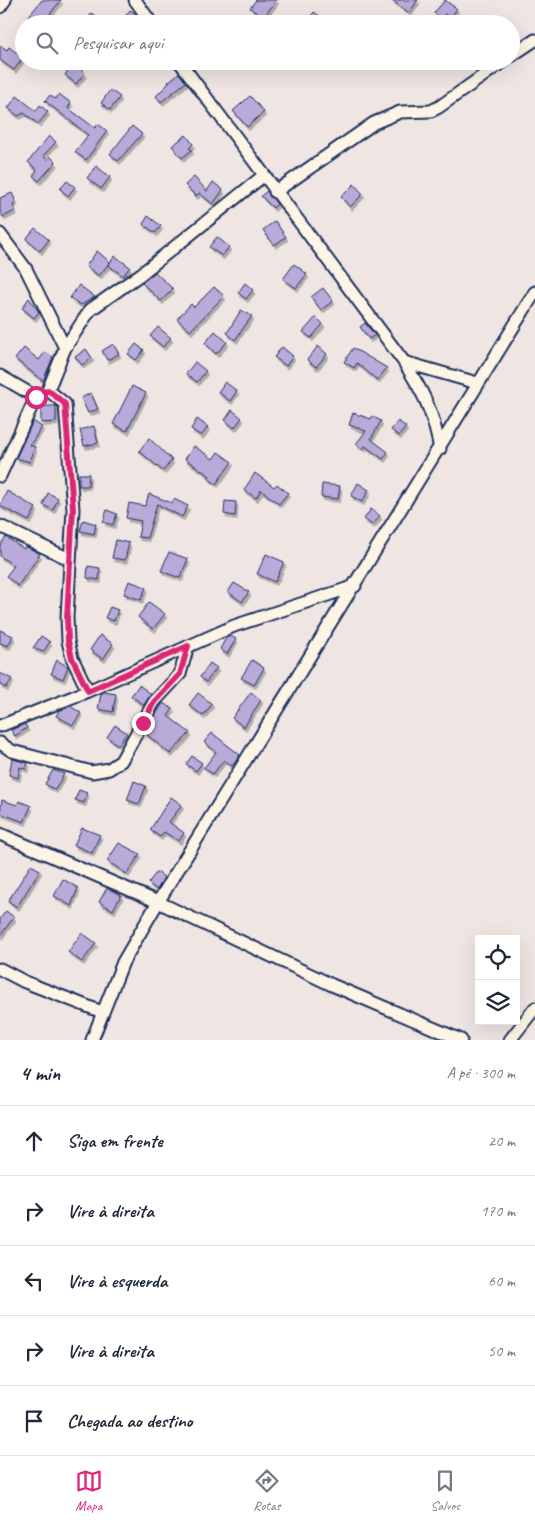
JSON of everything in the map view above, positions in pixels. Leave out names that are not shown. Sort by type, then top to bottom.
[{"type":"street","points":[[0,6],[4,0]]},
{"type":"street","points":[[135,0],[146,15]]},
{"type":"street","points":[[520,50],[535,40]]},
{"type":"street","points":[[186,70],[404,362],[428,400],[434,416],[440,449]]},
{"type":"street","points":[[275,192],[374,123],[400,112],[430,110],[439,107],[491,70]]},
{"type":"street","points":[[0,476],[36,397],[48,390],[65,348],[90,310],[141,274],[263,176]]},
{"type":"street","points":[[0,234],[26,269],[65,348]]},
{"type":"street","points":[[92,1040],[123,962],[158,902],[440,449],[477,383],[535,292]]},
{"type":"street","points":[[404,362],[477,383]]},
{"type":"street","points":[[0,376],[36,397]]},
{"type":"street","points":[[48,390],[65,404],[73,509],[67,617],[68,641],[72,658],[88,691]]},
{"type":"street","points":[[0,526],[70,559]]},
{"type":"street","points":[[0,726],[88,691],[234,626],[355,586]]},
{"type":"street","points":[[0,743],[12,750],[92,772],[109,769],[121,761],[154,702],[180,674],[188,646]]},
{"type":"street","points":[[0,834],[158,902],[332,985],[461,1040]]},
{"type":"street","points":[[0,970],[25,982],[102,1012]]},
{"type":"street","points":[[510,1040],[535,1008]]},
{"type":"building","points":[[42,0],[61,0],[49,15],[30,15]]},
{"type":"building","points":[[256,0],[277,0],[265,15],[259,15],[250,8]]},
{"type":"building","points":[[392,0],[418,0],[409,13]]},
{"type":"building","points":[[445,0],[457,9],[452,15],[437,15],[434,13]]},
{"type":"building","points":[[130,10],[137,15],[126,15]]},
{"type":"building","points":[[0,45],[7,50],[9,47],[15,52],[15,69],[14,70],[0,60]]},
{"type":"building","points":[[68,70],[81,70],[85,73],[76,84],[65,75]]},
{"type":"building","points":[[179,73],[186,82],[161,102],[156,96]]},
{"type":"building","points":[[110,90],[120,97],[110,110],[101,103]]},
{"type":"building","points":[[59,94],[71,103],[68,108],[95,128],[98,124],[107,131],[86,160],[75,152],[88,135],[45,101],[50,95],[55,99]]},
{"type":"building","points":[[17,96],[36,111],[40,105],[48,112],[38,124],[24,113],[18,116],[8,108]]},
{"type":"building","points":[[250,96],[264,112],[247,127],[233,111]]},
{"type":"building","points":[[132,126],[142,134],[118,161],[110,154]]},
{"type":"building","points":[[186,135],[193,144],[189,148],[192,150],[182,158],[172,146]]},
{"type":"building","points":[[49,136],[56,142],[43,156],[47,160],[50,156],[56,162],[39,181],[33,176],[37,170],[28,162]]},
{"type":"building","points":[[96,166],[110,177],[101,189],[87,178]]},
{"type":"building","points":[[194,177],[207,191],[213,182],[223,190],[213,204],[199,193],[196,196],[185,185]]},
{"type":"building","points":[[67,181],[75,187],[68,196],[60,189]]},
{"type":"building","points":[[354,184],[363,194],[350,207],[341,197]]},
{"type":"building","points":[[267,191],[277,204],[273,208],[261,196]]},
{"type":"building","points":[[12,193],[16,202],[13,204],[15,211],[3,217],[0,211],[0,198]]},
{"type":"building","points":[[148,216],[161,226],[155,233],[143,224]]},
{"type":"building","points":[[275,221],[286,237],[274,245],[263,230]]},
{"type":"building","points":[[35,228],[49,240],[40,251],[26,239]]},
{"type":"building","points":[[217,237],[229,247],[222,256],[209,247]]},
{"type":"building","points":[[97,251],[110,262],[99,276],[86,266]]},
{"type":"building","points":[[115,256],[130,267],[123,276],[108,265]]},
{"type":"building","points":[[294,264],[307,274],[296,288],[283,279]]},
{"type":"building","points":[[155,272],[173,289],[161,301],[142,283]]},
{"type":"building","points":[[245,283],[253,290],[246,299],[238,293]]},
{"type":"building","points":[[79,285],[95,297],[81,305],[70,298]]},
{"type":"building","points":[[214,287],[224,296],[190,331],[177,319],[191,304],[194,307]]},
{"type":"building","points":[[323,288],[333,301],[321,310],[311,297]]},
{"type":"building","points":[[29,298],[39,312],[34,318],[22,308]]},
{"type":"building","points":[[241,310],[252,316],[235,340],[227,333]]},
{"type":"building","points":[[316,317],[323,324],[311,338],[303,332]]},
{"type":"building","points":[[365,323],[375,335],[369,339],[360,327]]},
{"type":"building","points":[[158,327],[171,338],[163,347],[150,336]]},
{"type":"building","points":[[215,331],[227,342],[216,354],[205,343]]},
{"type":"building","points":[[113,344],[119,354],[107,360],[102,351]]},
{"type":"building","points":[[136,344],[144,350],[136,360],[128,354]]},
{"type":"building","points":[[318,346],[327,354],[316,367],[307,360]]},
{"type":"building","points":[[282,347],[293,356],[286,366],[274,357]]},
{"type":"building","points":[[24,348],[39,360],[45,352],[53,357],[43,381],[15,359]]},
{"type":"building","points":[[353,348],[387,368],[377,380],[357,363],[354,368],[344,362]]},
{"type":"building","points":[[86,349],[92,358],[82,365],[75,357]]},
{"type":"building","points":[[195,362],[206,371],[197,382],[186,374]]},
{"type":"building","points":[[225,382],[237,391],[230,401],[218,392]]},
{"type":"building","points":[[132,386],[146,393],[127,431],[113,424]]},
{"type":"building","points":[[91,393],[98,409],[88,413],[81,398]]},
{"type":"building","points":[[41,406],[56,406],[56,422],[41,423]]},
{"type":"building","points":[[232,410],[242,418],[234,428],[225,420]]},
{"type":"building","points":[[353,413],[371,419],[372,416],[381,421],[371,439],[388,452],[383,459],[365,446],[363,449],[356,444],[366,431],[349,425]]},
{"type":"building","points":[[197,419],[208,427],[201,436],[191,429]]},
{"type":"building","points":[[33,421],[42,427],[30,445],[35,447],[30,462],[16,458]]},
{"type":"building","points":[[398,421],[406,427],[399,436],[391,430]]},
{"type":"building","points":[[94,426],[98,443],[84,446],[80,430]]},
{"type":"building","points":[[149,438],[172,460],[163,471],[139,451]]},
{"type":"building","points":[[194,446],[213,459],[218,452],[232,462],[216,484],[208,478],[210,476],[185,459]]},
{"type":"building","points":[[255,473],[274,487],[277,484],[288,493],[279,504],[261,490],[256,498],[244,490]]},
{"type":"building","points":[[79,474],[89,474],[88,486],[79,486]]},
{"type":"building","points":[[358,483],[369,490],[362,502],[351,496]]},
{"type":"building","points":[[322,484],[340,486],[338,499],[321,497]]},
{"type":"building","points":[[7,491],[36,508],[29,521],[0,506]]},
{"type":"building","points":[[48,493],[58,498],[53,510],[43,505]]},
{"type":"building","points":[[149,494],[172,503],[174,499],[188,506],[182,517],[157,504],[147,538],[138,537],[141,521],[126,518],[129,503],[145,506]]},
{"type":"building","points":[[225,501],[236,502],[235,516],[224,514]]},
{"type":"building","points":[[371,509],[380,516],[372,525],[364,519]]},
{"type":"building","points":[[107,510],[117,514],[113,525],[103,522]]},
{"type":"building","points":[[83,520],[96,524],[94,534],[80,531]]},
{"type":"building","points":[[6,537],[24,549],[25,546],[40,554],[18,586],[6,576],[14,566],[0,556],[0,545]]},
{"type":"building","points":[[116,540],[129,543],[125,560],[112,558]]},
{"type":"building","points":[[169,552],[188,559],[180,578],[161,571]]},
{"type":"building","points":[[266,554],[284,562],[275,582],[257,574]]},
{"type":"building","points":[[88,566],[100,568],[99,580],[87,578]]},
{"type":"building","points":[[129,581],[146,587],[141,600],[124,594]]},
{"type":"building","points":[[234,583],[249,592],[242,602],[228,592]]},
{"type":"building","points":[[149,602],[165,614],[153,629],[138,617]]},
{"type":"building","points":[[110,607],[118,610],[114,621],[105,618]]},
{"type":"building","points":[[0,630],[13,636],[8,646],[0,643]]},
{"type":"building","points":[[100,635],[113,644],[103,659],[90,650]]},
{"type":"building","points":[[41,636],[50,642],[43,652],[33,648]]},
{"type":"building","points":[[231,636],[236,639],[227,654],[220,649],[226,638]]},
{"type":"building","points":[[57,660],[68,667],[63,679],[51,674]]},
{"type":"building","points":[[252,660],[264,668],[254,685],[241,678]]},
{"type":"building","points":[[210,663],[217,668],[206,682],[200,677]]},
{"type":"building","points":[[0,673],[12,679],[6,688],[0,685]]},
{"type":"building","points":[[139,685],[151,694],[144,705],[131,696]]},
{"type":"building","points":[[104,692],[116,694],[113,712],[98,709],[101,694]]},
{"type":"building","points":[[251,692],[261,700],[244,727],[232,718]]},
{"type":"building","points":[[198,693],[212,704],[203,716],[189,705]]},
{"type":"building","points":[[163,703],[173,709],[168,716],[190,733],[170,754],[145,733]]},
{"type":"building","points":[[70,706],[81,713],[73,725],[56,716],[59,711]]},
{"type":"building","points":[[25,724],[27,728],[15,736],[11,730]]},
{"type":"building","points":[[115,725],[127,733],[118,745],[107,737]]},
{"type":"building","points":[[212,733],[240,755],[232,766],[224,760],[213,774],[204,768],[216,752],[204,742]]},
{"type":"building","points":[[192,756],[202,763],[196,771],[186,764]]},
{"type":"building","points":[[12,759],[28,763],[26,769],[20,767],[18,778],[9,775]]},
{"type":"building","points":[[53,770],[64,774],[55,790],[45,784]]},
{"type":"building","points":[[134,781],[146,786],[139,804],[127,800]]},
{"type":"building","points":[[79,790],[87,793],[84,803],[75,800]]},
{"type":"building","points":[[171,797],[182,805],[169,822],[184,833],[179,841],[164,832],[160,837],[150,830]]},
{"type":"building","points":[[2,800],[17,805],[19,801],[31,806],[24,822],[0,813]]},
{"type":"building","points":[[82,828],[100,835],[92,853],[74,845]]},
{"type":"building","points":[[119,843],[140,854],[127,874],[107,861]]},
{"type":"building","points":[[31,865],[40,870],[17,907],[8,901]]},
{"type":"building","points":[[157,872],[164,877],[157,890],[148,883]]},
{"type":"building","points":[[63,879],[78,888],[71,906],[54,896]]},
{"type":"building","points":[[107,888],[121,895],[113,910],[99,902]]},
{"type":"building","points":[[6,911],[14,917],[0,936],[0,919]]},
{"type":"building","points":[[82,933],[96,943],[82,962],[68,952]]},
{"type":"route","points":[[36,397],[48,390],[65,404],[70,444],[73,509],[67,617],[68,641],[72,658],[88,691],[188,646],[180,674],[154,702],[143,723]]}]
